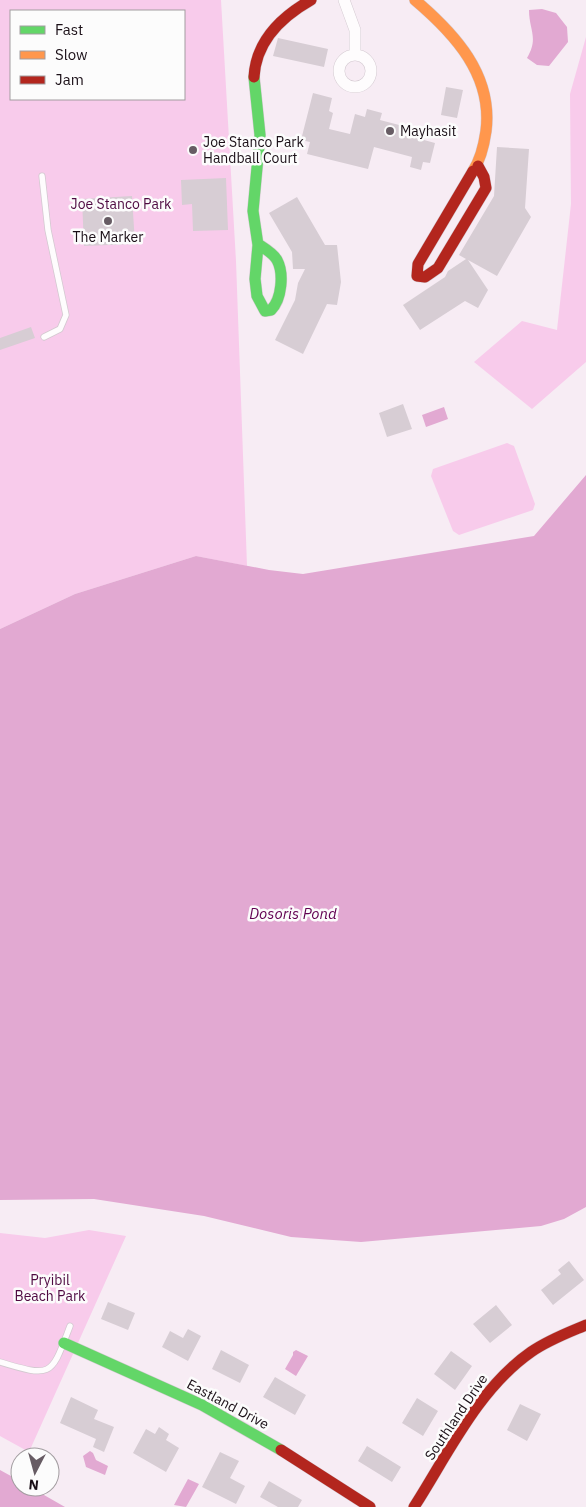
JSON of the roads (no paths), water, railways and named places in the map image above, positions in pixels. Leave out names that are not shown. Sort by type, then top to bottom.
[{"type":"street","points":[[258,244],[274,256],[278,263],[278,304],[268,312],[260,305],[257,298],[254,274],[258,244],[253,215],[260,134],[254,81],[256,59],[264,41],[277,24],[311,0]]},
{"type":"street","points":[[344,0],[355,30],[355,55]]},
{"type":"street","points":[[415,0],[460,45],[477,68],[485,87],[488,111],[478,166],[468,177],[418,264],[417,276],[424,278],[438,268],[486,188],[484,177],[478,166]]},
{"type":"street","name":"Southland Drive","points":[[414,1507],[496,1383],[532,1351],[558,1336],[586,1325]]},
{"type":"street","name":"Eastland Drive","points":[[64,1343],[202,1405],[287,1453],[370,1507]]},
{"type":"lane","points":[[42,176],[48,230],[66,315],[60,330],[44,337]]},
{"type":"lane","points":[[0,1362],[32,1371],[45,1371],[55,1363],[70,1326]]},
{"type":"water","points":[[542,9],[556,13],[567,27],[568,42],[549,66],[537,65],[527,58],[531,51],[533,39],[529,10]]},
{"type":"water","points":[[444,407],[448,419],[426,427],[422,415]]},
{"type":"water","name":"Dosoris Pond","points":[[586,475],[586,1207],[564,1219],[541,1226],[361,1242],[291,1237],[204,1216],[94,1199],[0,1200],[0,629],[75,594],[196,556],[269,570],[303,574],[534,536]]},
{"type":"water","points":[[296,1350],[308,1356],[296,1376],[285,1369],[293,1352]]},
{"type":"water","points":[[90,1451],[96,1460],[108,1466],[105,1475],[86,1467],[83,1456]]},
{"type":"water","points":[[0,1470],[10,1476],[10,1497],[48,1497],[65,1507],[0,1507]]},
{"type":"water","points":[[188,1479],[199,1484],[186,1507],[174,1505]]},
{"type":"place","name":"Mayhasit","points":[[390,131]]},
{"type":"place","name":"Joe Stanco Park Handball Court","points":[[193,150]]},
{"type":"place","name":"The Marker","points":[[108,221]]},
{"type":"park label","name":"Joe Stanco Park","points":[[121,204]]},
{"type":"park label","name":"Pryibil Beach Park","points":[[50,1288]]}]
